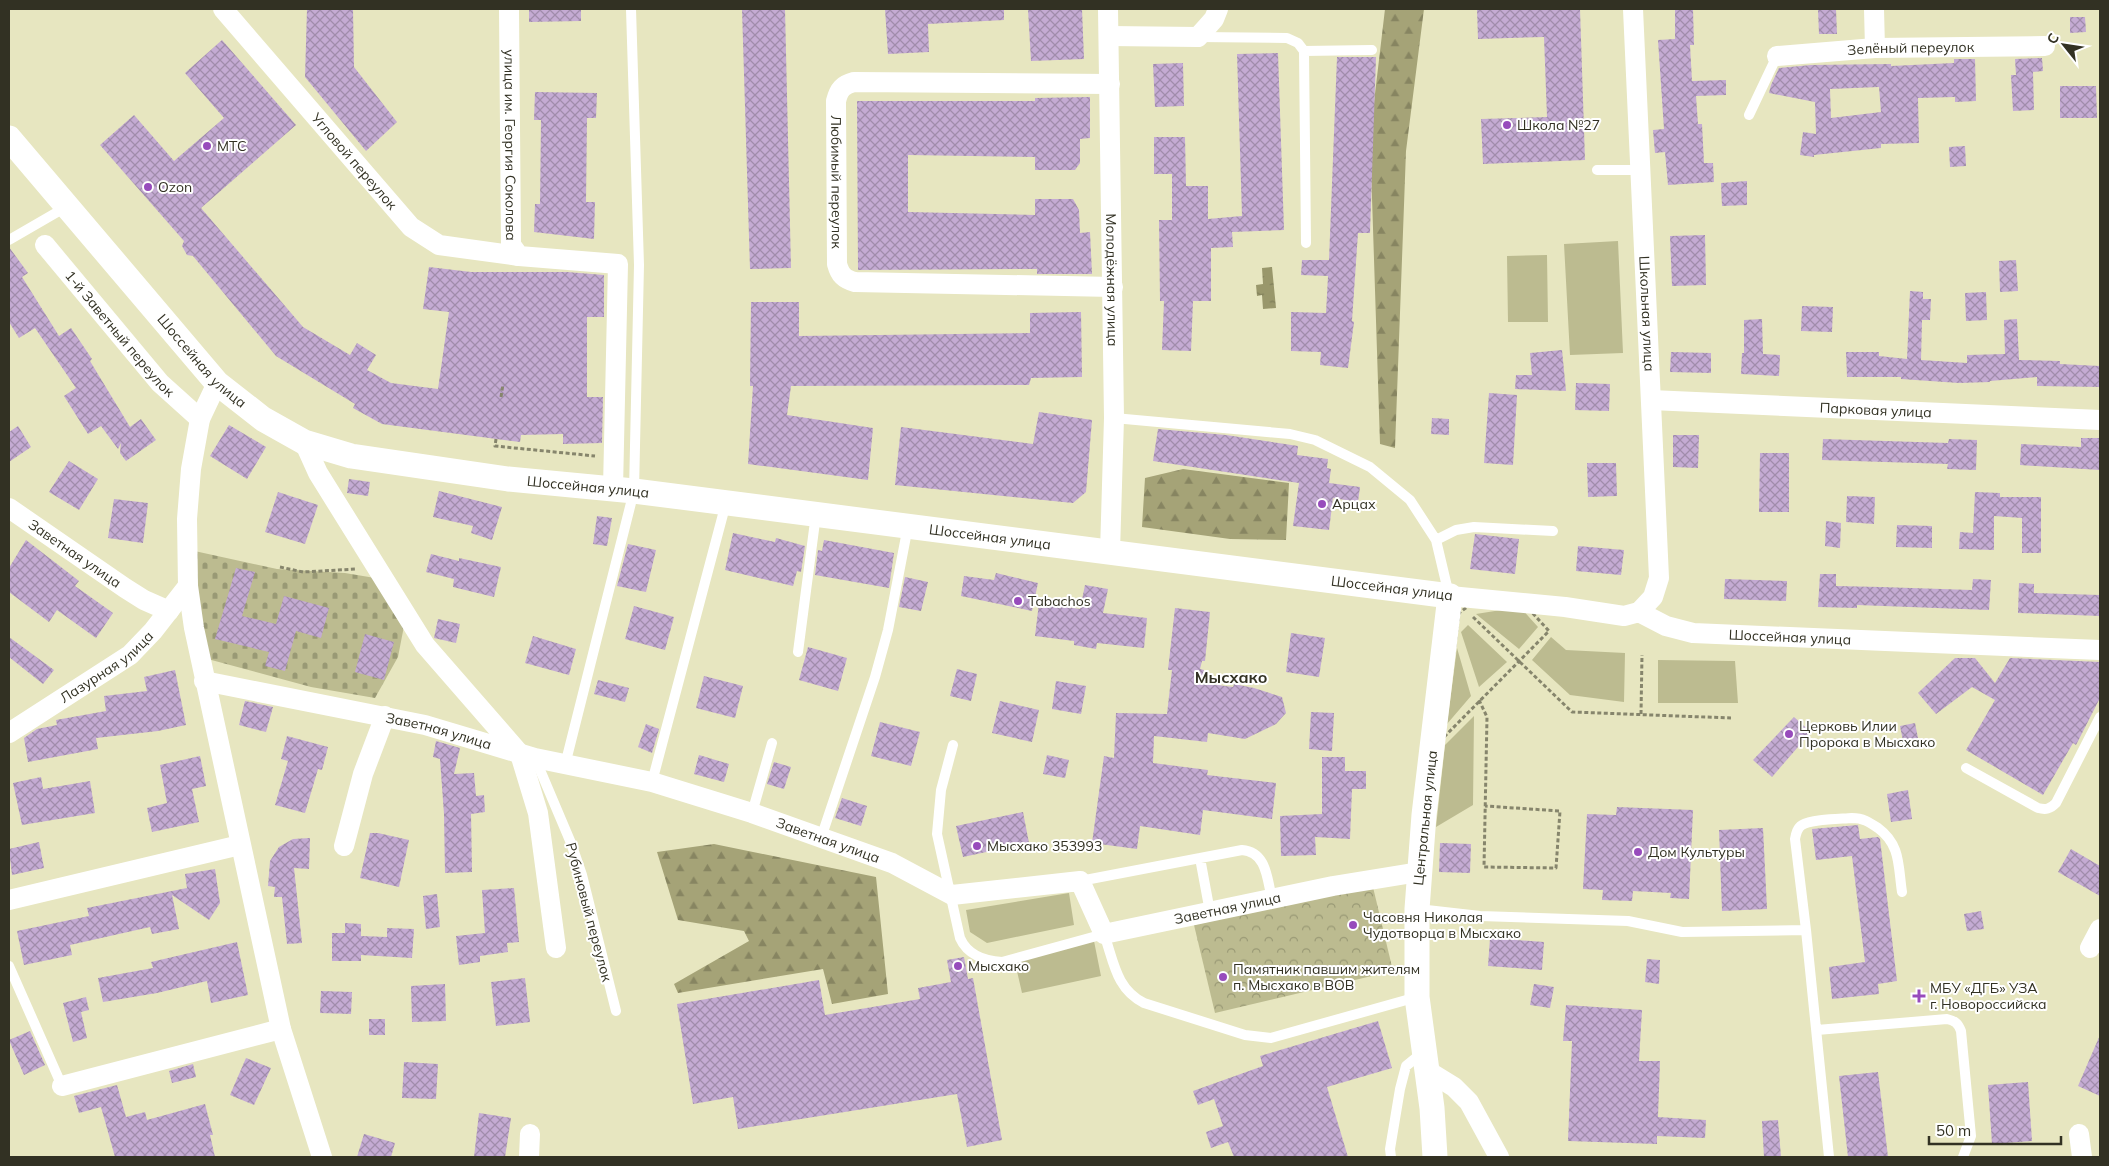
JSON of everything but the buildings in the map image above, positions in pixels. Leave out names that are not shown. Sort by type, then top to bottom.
[{"type":"street","name":"Угловой переулок","points":[[223,9],[410,227],[439,245],[519,256]]},
{"type":"street","name":"улица им. Георгия Соколова","points":[[509,9],[511,245],[519,256],[618,264]]},
{"type":"street","name":"Молодёжная улица","points":[[1108,9],[1114,418],[1110,552]]},
{"type":"street","points":[[1109,36],[1198,37],[1214,19],[1218,9]]},
{"type":"street","name":"Школьная улица","points":[[1633,9],[1659,578],[1652,597],[1640,612]]},
{"type":"street","points":[[1874,9],[1875,48]]},
{"type":"street","name":"Зелёный переулок","points":[[1776,56],[1875,48],[2045,46]]},
{"type":"street","name":"Любимый переулок","points":[[1110,84],[854,82],[845,84],[838,91],[836,101],[837,264],[839,273],[846,280],[855,282],[1113,287]]},
{"type":"street","name":"Шоссейная улица","points":[[9,138],[217,383],[263,419],[304,442],[351,456],[488,476],[623,489],[1110,552],[1456,602],[1565,607],[1624,616],[1640,612],[1666,626],[1693,633],[2100,650]]},
{"type":"street","name":"1-й Заветный переулок","points":[[44,245],[160,384],[200,419]]},
{"type":"street","points":[[618,264],[613,457],[623,489]]},
{"type":"street","points":[[217,383],[200,419],[191,470],[187,519],[188,586],[204,681],[282,1029],[322,1157]]},
{"type":"street","name":"Парковая улица","points":[[1651,400],[2100,420]]},
{"type":"street","points":[[304,442],[318,473],[425,645],[527,756],[538,813],[556,948]]},
{"type":"street","name":"Заветная улица","points":[[9,508],[125,588],[144,600],[169,611]]},
{"type":"street","name":"Лазурная улица","points":[[9,733],[130,655],[169,611],[188,586]]},
{"type":"street","name":"Центральная улица","points":[[1435,1157],[1426,1061],[1417,997],[1417,909],[1419,872],[1456,602]]},
{"type":"street","name":"Заветная улица","points":[[204,681],[425,725],[527,756],[652,782],[752,813],[892,862],[952,895]]},
{"type":"street","points":[[344,846],[363,774],[385,716]]},
{"type":"street","points":[[9,900],[240,845]]},
{"type":"street","name":"Заветная улица","points":[[1104,934],[1334,886],[1419,872]]},
{"type":"street","points":[[952,895],[1080,881],[1104,934]]},
{"type":"street","points":[[2090,948],[2100,929]]},
{"type":"street","points":[[62,1086],[282,1029]]},
{"type":"street","points":[[1426,1061],[1469,1102],[1501,1155]]},
{"type":"street","points":[[529,1157],[530,1134]]},
{"type":"street","points":[[2079,1134],[2082,1157]]},
{"type":"lane","points":[[565,764],[623,489],[639,265],[631,9]]},
{"type":"lane","points":[[1198,37],[1287,38],[1298,43],[1304,51],[1306,243]]},
{"type":"lane","points":[[1304,51],[1372,50]]},
{"type":"lane","points":[[1749,115],[1776,56]]},
{"type":"lane","points":[[1597,170],[1640,170]]},
{"type":"lane","points":[[9,240],[67,206]]},
{"type":"lane","points":[[618,264],[639,265]]},
{"type":"lane","points":[[1114,418],[1290,434],[1315,440],[1370,467],[1410,500],[1436,540],[1456,602]]},
{"type":"lane","points":[[652,782],[726,502]]},
{"type":"lane","points":[[798,652],[816,514]]},
{"type":"lane","points":[[822,838],[875,677],[888,630],[908,526]]},
{"type":"lane","points":[[1436,540],[1456,530],[1474,527],[1553,531]]},
{"type":"lane","points":[[1966,768],[2038,808],[2044,810],[2051,808],[2056,803],[2100,717]]},
{"type":"lane","points":[[752,813],[772,743]]},
{"type":"lane","points":[[953,745],[941,790],[937,834],[940,854],[952,895],[963,945],[968,951],[986,960],[1002,962],[1104,934],[1124,988],[1133,997],[1153,1006],[1258,1038],[1284,1036],[1417,997]]},
{"type":"lane","name":"Рубиновый переулок","points":[[527,756],[571,843],[582,875],[616,1011]]},
{"type":"lane","points":[[1829,1157],[1817,1030],[1795,840],[1797,832],[1802,825],[1809,822],[1852,818],[1865,820],[1885,834],[1894,844],[1902,892]]},
{"type":"lane","points":[[1080,881],[1242,850],[1252,851],[1259,856],[1264,864],[1272,899]]},
{"type":"lane","points":[[1200,858],[1210,912]]},
{"type":"lane","points":[[1417,909],[1480,916],[1628,921],[1682,932],[1806,930]]},
{"type":"lane","points":[[9,966],[62,1086]]},
{"type":"lane","points":[[1817,1030],[1947,1019],[1953,1020],[1959,1025],[1971,1136],[1963,1157]]},
{"type":"lane","points":[[1391,1157],[1390,1149],[1394,1123],[1406,1066],[1426,1061]]},
{"type":"path","points":[[501,397],[503,384]]},
{"type":"path","points":[[496,439],[495,446],[553,453],[613,457]]},
{"type":"path","points":[[280,567],[303,572],[378,568]]},
{"type":"path","points":[[1456,602],[1572,712],[1731,718]]},
{"type":"path","points":[[1456,602],[1526,606],[1549,631],[1443,738],[1459,613],[1456,602]]},
{"type":"path","points":[[1641,714],[1642,655]]},
{"type":"path","points":[[1479,700],[1487,717],[1485,806],[1484,867],[1556,868],[1560,811],[1485,806]]},
{"type":"green space","points":[[1385,9],[1424,9],[1406,151],[1395,448],[1380,444],[1370,136]]},
{"type":"green space","points":[[1618,241],[1623,353],[1570,355],[1564,244]]},
{"type":"green space","points":[[1547,255],[1548,322],[1508,322],[1507,256]]},
{"type":"green space","points":[[1183,469],[1289,483],[1286,540],[1230,539],[1142,527],[1145,478]]},
{"type":"green space","points":[[190,550],[277,569],[345,573],[375,578],[404,626],[398,657],[375,698],[311,687],[204,658]]},
{"type":"green space","points":[[1520,607],[1538,627],[1519,649],[1476,614]]},
{"type":"green space","points":[[1468,625],[1507,662],[1479,687],[1461,632]]},
{"type":"green space","points":[[1551,637],[1566,650],[1625,653],[1624,702],[1570,695],[1532,660]]},
{"type":"green space","points":[[1457,648],[1471,696],[1447,724]]},
{"type":"green space","points":[[1658,660],[1735,661],[1738,703],[1658,703]]},
{"type":"green space","points":[[1474,716],[1473,805],[1436,827],[1445,745]]},
{"type":"green space","points":[[714,844],[876,877],[888,994],[832,1004],[823,969],[678,993],[674,984],[749,941],[744,931],[678,920],[657,852]]},
{"type":"green space","points":[[1372,883],[1393,971],[1215,1013],[1194,925]]},
{"type":"green space","points":[[1069,893],[1074,925],[987,943],[970,932],[966,910]]},
{"type":"green space","points":[[1094,941],[1101,976],[1022,993],[1014,958]]},
{"type":"water","points":[[1272,267],[1276,308],[1263,309],[1262,295],[1257,296],[1256,285],[1263,284],[1262,268]]},
{"type":"place","name":"Школа №27","points":[[1507,125]]},
{"type":"place","name":"МТС","points":[[207,146]]},
{"type":"place","name":"Ozon","points":[[148,187]]},
{"type":"place","name":"Арцах","points":[[1322,504]]},
{"type":"place","name":"Tabachos","points":[[1018,601]]},
{"type":"place","name":"Церковь Илии Пророка в Мысхако","points":[[1789,734]]},
{"type":"place","name":"Мысхако 353993","points":[[977,846]]},
{"type":"place","name":"Дом Культуры","points":[[1638,852]]},
{"type":"place","name":"Часовня Николая Чудотворца в Мысхако","points":[[1353,925]]},
{"type":"place","name":"Мысхако","points":[[958,966]]},
{"type":"place","name":"Памятник павшим жителям п. Мысхако в ВОВ","points":[[1223,977]]},
{"type":"place","name":"МБУ «ДГБ» УЗА г. Новороссийска","points":[[1919,996]]},
{"type":"district","name":"Мысхако","points":[[1231,677]]}]
